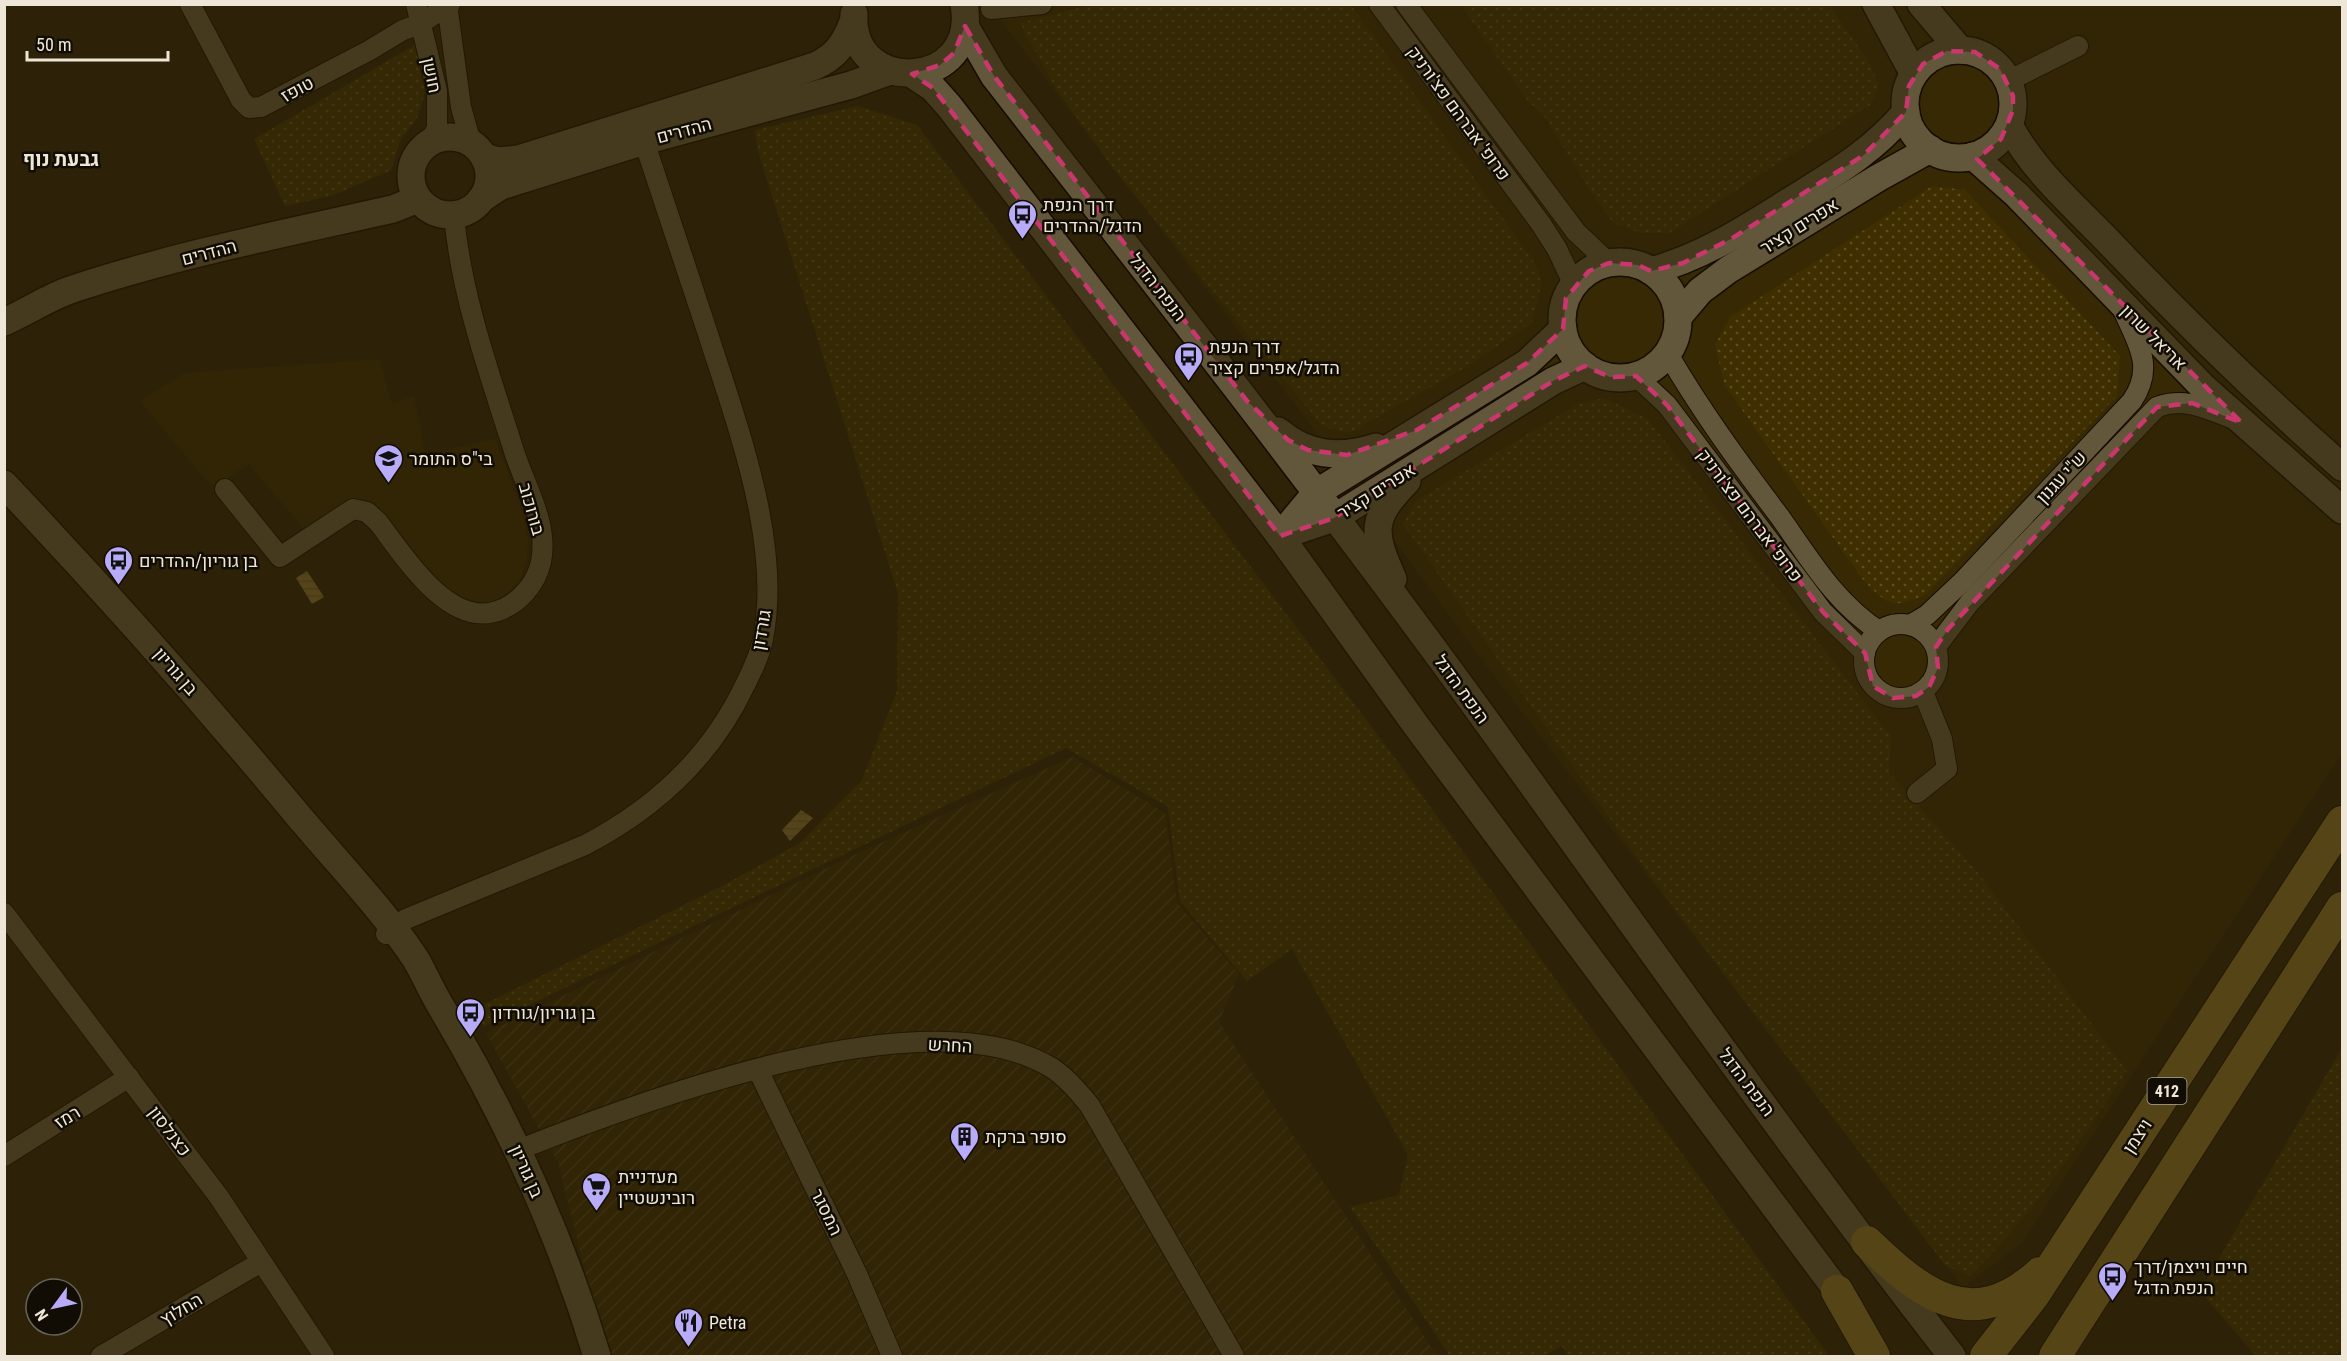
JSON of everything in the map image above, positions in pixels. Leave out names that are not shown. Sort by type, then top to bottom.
[{"type":"main road","name":"ויצמן","points":[[1986,1356],[2033,1296],[2343,822]]},
{"type":"main road","name":"412","points":[[2055,1356],[2343,908]]},
{"type":"main road","points":[[1867,1242],[1923,1290],[1939,1299],[1973,1304],[2008,1295],[2029,1284],[2059,1257]]},
{"type":"main road","points":[[2070,1356],[2106,1277]]},
{"type":"main road","points":[[1837,1291],[1874,1356]]},
{"type":"street","name":"טופז","points":[[190,4],[242,100],[249,108],[261,107],[370,50],[403,30],[418,14],[449,6]]},
{"type":"street","points":[[991,9],[1042,4]]},
{"type":"street","name":"פרופ' אברהם פצ'ורניק","points":[[1379,4],[1541,224],[1557,249],[1574,285]]},
{"type":"street","name":"פרופ' אברהם פצ'ורניק","points":[[1406,4],[1576,232],[1609,263]]},
{"type":"street","points":[[1876,4],[1914,74]]},
{"type":"street","points":[[1921,4],[1960,50]]},
{"type":"street","name":"חושן","points":[[449,6],[461,107],[478,150]]},
{"type":"street","points":[[854,13],[862,48],[875,62],[933,88],[949,106],[1280,536],[1422,733],[1887,1356]]},
{"type":"street","name":"ההדרים","points":[[478,150],[499,161],[519,159],[815,66],[832,58],[843,46],[854,13]]},
{"type":"street","name":"חושן","points":[[418,14],[437,91],[436,129],[427,144]]},
{"type":"street","name":"ההדרים","points":[[481,199],[501,186],[644,141],[851,85],[940,65],[954,52],[964,15]]},
{"type":"street","name":"הנפת הדגל","points":[[964,15],[994,76],[1247,401],[1412,621],[1733,1064],[1952,1356]]},
{"type":"street","points":[[2008,81],[2078,46]]},
{"type":"street","points":[[1960,50],[1989,58],[2000,69],[2008,81],[2013,110],[2009,125],[2001,139],[1974,156],[1944,155],[1930,149],[1915,133],[1906,112],[1906,99],[1914,74],[1934,56],[1960,50]]},
{"type":"street","name":"אפרים קציר","points":[[1651,271],[1683,262],[1731,239],[1864,155],[1906,112]]},
{"type":"street","name":"אריאל שרון","points":[[2009,125],[2037,167],[2148,284],[2265,400],[2343,467]]},
{"type":"street","points":[[449,136],[478,150],[489,178],[481,199],[464,212],[454,215],[440,214],[428,208],[418,199],[412,189],[412,164],[427,144],[449,136]]},
{"type":"street","name":"גורדון","points":[[390,931],[417,915],[585,845],[612,831],[648,806],[695,764],[717,733],[736,704],[763,641],[767,613],[765,557],[753,474],[644,141]]},
{"type":"street","name":"אפרים קציר","points":[[1678,317],[1700,291],[1728,270],[1878,178],[1930,149]]},
{"type":"street","name":"אריאל שרון","points":[[1974,156],[2017,195],[2119,302],[2242,423],[2343,510]]},
{"type":"street","name":"ההדרים","points":[[4,322],[68,291],[106,279],[233,245],[393,209],[418,199]]},
{"type":"street","name":"בורוכוב","points":[[225,489],[280,557],[353,509],[367,512],[378,522],[437,594],[457,607],[489,614],[502,610],[532,586],[541,561],[539,518],[515,456],[471,312],[458,260],[454,215]]},
{"type":"street","points":[[1609,263],[1638,265],[1651,271],[1670,291],[1678,317],[1674,342],[1668,354],[1659,363],[1636,376],[1610,377],[1585,366],[1567,343],[1563,329],[1566,298],[1574,285],[1589,271],[1609,263]]},
{"type":"street","name":"ש\"י עגנון","points":[[1910,625],[1927,615],[1962,582],[2132,401],[2140,389],[2144,379],[2142,354],[2119,302]]},
{"type":"street","name":"אפרים קציר","points":[[1280,536],[1316,493],[1527,363],[1563,329]]},
{"type":"street","name":"פרופ' אברהם פצ'ורניק","points":[[1668,354],[1696,403],[1832,588],[1862,620],[1879,631]]},
{"type":"street","name":"אפרים קציר","points":[[1280,536],[1334,518],[1553,381],[1585,366]]},
{"type":"street","name":"פרופ' אברהם פצ'ורניק","points":[[1636,376],[1667,405],[1823,612],[1865,654]]},
{"type":"street","points":[[1247,401],[1288,440],[1308,450],[1328,455],[1347,455],[1368,450],[1417,430]]},
{"type":"street","name":"ש\"י עגנון","points":[[1936,647],[1970,602],[2157,407],[2173,401],[2192,403],[2242,423]]},
{"type":"street","points":[[1412,621],[1382,554],[1376,529],[1386,503],[1427,460]]},
{"type":"street","name":"בן גוריון","points":[[4,484],[198,696],[340,866],[390,931],[434,996],[475,1064],[518,1150],[559,1245],[597,1356]]},
{"type":"street","points":[[1910,625],[1930,637],[1936,647],[1938,668],[1935,678],[1923,692],[1905,699],[1893,698],[1882,694],[1867,676],[1865,654],[1867,645],[1879,631],[1888,626],[1910,625]]},
{"type":"street","points":[[1917,793],[1947,769],[1942,739],[1923,692]]},
{"type":"street","name":"כצנלסון","points":[[4,913],[219,1197],[324,1356]]},
{"type":"street","name":"החרש","points":[[518,1150],[615,1113],[806,1057],[882,1043],[985,1046],[1012,1052],[1044,1064],[1067,1080],[1090,1106],[1233,1356]]},
{"type":"street","name":"המסגר","points":[[758,1070],[857,1274],[892,1356]]},
{"type":"street","name":"רמז","points":[[4,1156],[129,1077]]},
{"type":"street","name":"החלוץ","points":[[101,1356],[261,1262]]},
{"type":"highlighted area","points":[[965,26],[994,76],[1247,401],[1288,440],[1308,450],[1347,455],[1417,430],[1527,363],[1563,329],[1566,298],[1589,271],[1609,263],[1638,265],[1651,271],[1683,263],[1731,239],[1864,155],[1906,112],[1909,86],[1923,64],[1947,51],[1975,52],[2000,69],[2013,96],[2013,110],[2001,139],[1977,159],[2242,423],[2192,403],[2157,407],[1948,629],[1936,647],[1938,668],[1929,687],[1916,696],[1893,698],[1873,686],[1865,653],[1823,612],[1667,405],[1636,376],[1610,377],[1585,366],[1553,381],[1334,518],[1280,536],[933,88],[912,74],[940,65],[954,53]]},
{"type":"shaded area","points":[[1094,4],[1351,5],[1536,265],[1542,283],[1532,323],[1461,370],[1349,433],[1323,427],[1112,167],[1054,85],[1020,23]]},
{"type":"shaded area","points":[[989,5],[2342,5],[2342,753],[2022,1243],[1963,1287],[1473,648],[1310,424]]},
{"type":"shaded area","points":[[1461,5],[1829,5],[1871,65],[1879,87],[1870,105],[1669,233],[1641,233],[1613,223],[1589,189],[1543,114],[1528,101]]},
{"type":"shaded area","points":[[415,45],[425,92],[417,118],[400,141],[391,170],[334,195],[285,206],[254,139]]},
{"type":"shaded area","points":[[858,106],[917,125],[1392,754],[1829,1356],[1568,1356],[1562,1346],[1544,1356],[1450,1356],[1350,1207],[1399,1195],[1408,1155],[1292,949],[1247,981],[1180,901],[1168,807],[1066,748],[483,1027],[479,1007],[724,885],[800,843],[862,780],[897,691],[898,593],[758,151],[755,130]]},
{"type":"shaded area","points":[[1932,186],[1965,190],[2120,356],[2117,396],[1925,595],[1905,602],[1891,603],[1879,596],[1864,581],[1725,386],[1715,345],[1730,317]]},
{"type":"shaded area","name":"בי\"ס התומר","points":[[379,359],[392,404],[414,396],[425,455],[495,439],[522,511],[528,540],[527,558],[520,580],[506,594],[490,604],[454,595],[432,578],[378,513],[306,531],[249,464],[215,486],[204,478],[140,401],[185,373]]},
{"type":"shaded area","points":[[1604,398],[1648,419],[1891,737],[1889,773],[1979,874],[2127,1071],[2073,1152],[2034,1204],[2014,1229],[1969,1276],[1945,1265],[1651,877],[1403,524],[1416,501],[1578,404]]},
{"type":"shaded area","points":[[307,571],[324,597],[312,604],[296,578]]},
{"type":"shaded area","points":[[1072,757],[1165,813],[1177,903],[1239,974],[1219,1022],[1437,1356],[612,1356],[586,1276],[559,1165],[486,1033],[852,856]]},
{"type":"shaded area","points":[[801,810],[813,818],[790,841],[782,830]]},
{"type":"shaded area","points":[[2342,1048],[2342,1352],[2320,1356],[2256,1356],[2200,1291]]},
{"type":"place","name":"דרך הנפת הדגל/ההדרים","points":[[1022,240]]},
{"type":"place","name":"דרך הנפת הדגל/אפרים קציר","points":[[1188,382]]},
{"type":"place","name":"בי\"ס התומר","points":[[388,484]]},
{"type":"place","name":"בן גוריון/ההדרים","points":[[118,586]]},
{"type":"place","name":"בן גוריון/גורדון","points":[[471,1038]]},
{"type":"place","name":"סופר ברקת","points":[[964,1162]]},
{"type":"place","name":"מעדניית רובינשטיין","points":[[597,1212]]},
{"type":"place","name":"חיים וייצמן/דרך הנפת הדגל","points":[[2113,1302]]},
{"type":"place","name":"Petra","points":[[688,1348]]},
{"type":"district","name":"גבעת נוף","points":[[61,159]]}]
